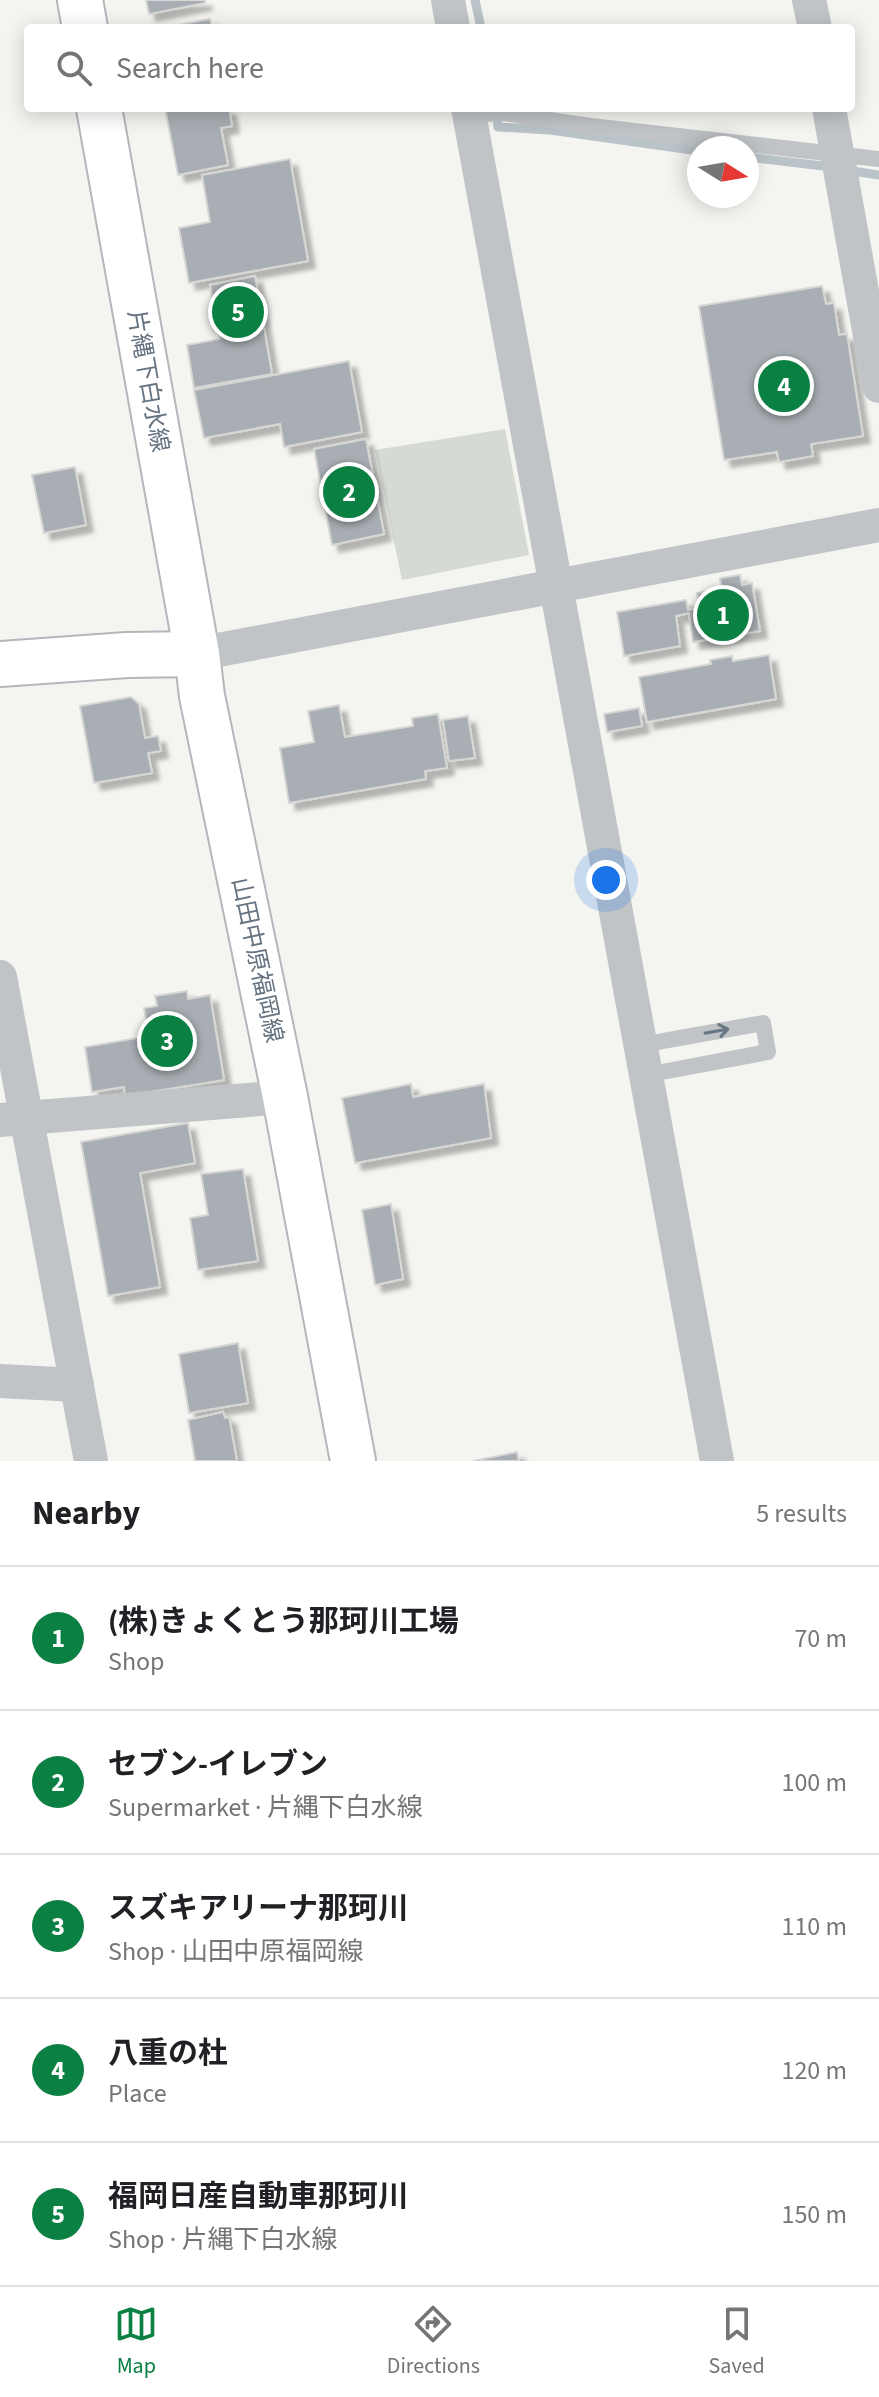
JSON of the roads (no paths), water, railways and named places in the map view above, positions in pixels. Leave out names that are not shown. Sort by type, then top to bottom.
[{"type":"main road","points":[[80,0],[84,24]]},
{"type":"main road","name":"片縄下白水線","points":[[100,112],[197,654]]},
{"type":"main road","points":[[0,664],[127,655],[197,654]]},
{"type":"main road","name":"山田中原福岡線","points":[[197,654],[202,696],[285,1097],[353,1461]]},
{"type":"street","points":[[448,0],[452,24]]},
{"type":"street","points":[[809,0],[814,24]]},
{"type":"street","points":[[830,112],[879,386]]},
{"type":"street","points":[[482,113],[556,586],[717,1461]]},
{"type":"street","points":[[197,654],[879,525]]},
{"type":"street","points":[[0,977],[13,1119],[77,1385],[91,1461]]},
{"type":"street","points":[[13,1119],[285,1097]]},
{"type":"street","points":[[0,1381],[77,1385]]},
{"type":"lane","points":[[482,113],[591,126],[839,166],[879,159]]},
{"type":"lane","points":[[763,1023],[768,1052],[643,1060],[763,1023]]},
{"type":"waterway","points":[[475,0],[480,24]]},
{"type":"waterway","points":[[496,112],[498,127],[550,130],[687,149]]},
{"type":"waterway","points":[[759,158],[831,167]]},
{"type":"waterway","points":[[846,170],[879,175]]},
{"type":"place","name":"福岡日産自動車那珂川","points":[[238,312]]},
{"type":"place","name":"八重の杜","points":[[784,386]]},
{"type":"place","name":"セブン-イレブン","points":[[349,492]]},
{"type":"place","name":"(株)きょくとう那珂川工場","points":[[723,615]]},
{"type":"place","name":"スズキアリーナ那珂川","points":[[167,1041]]}]
